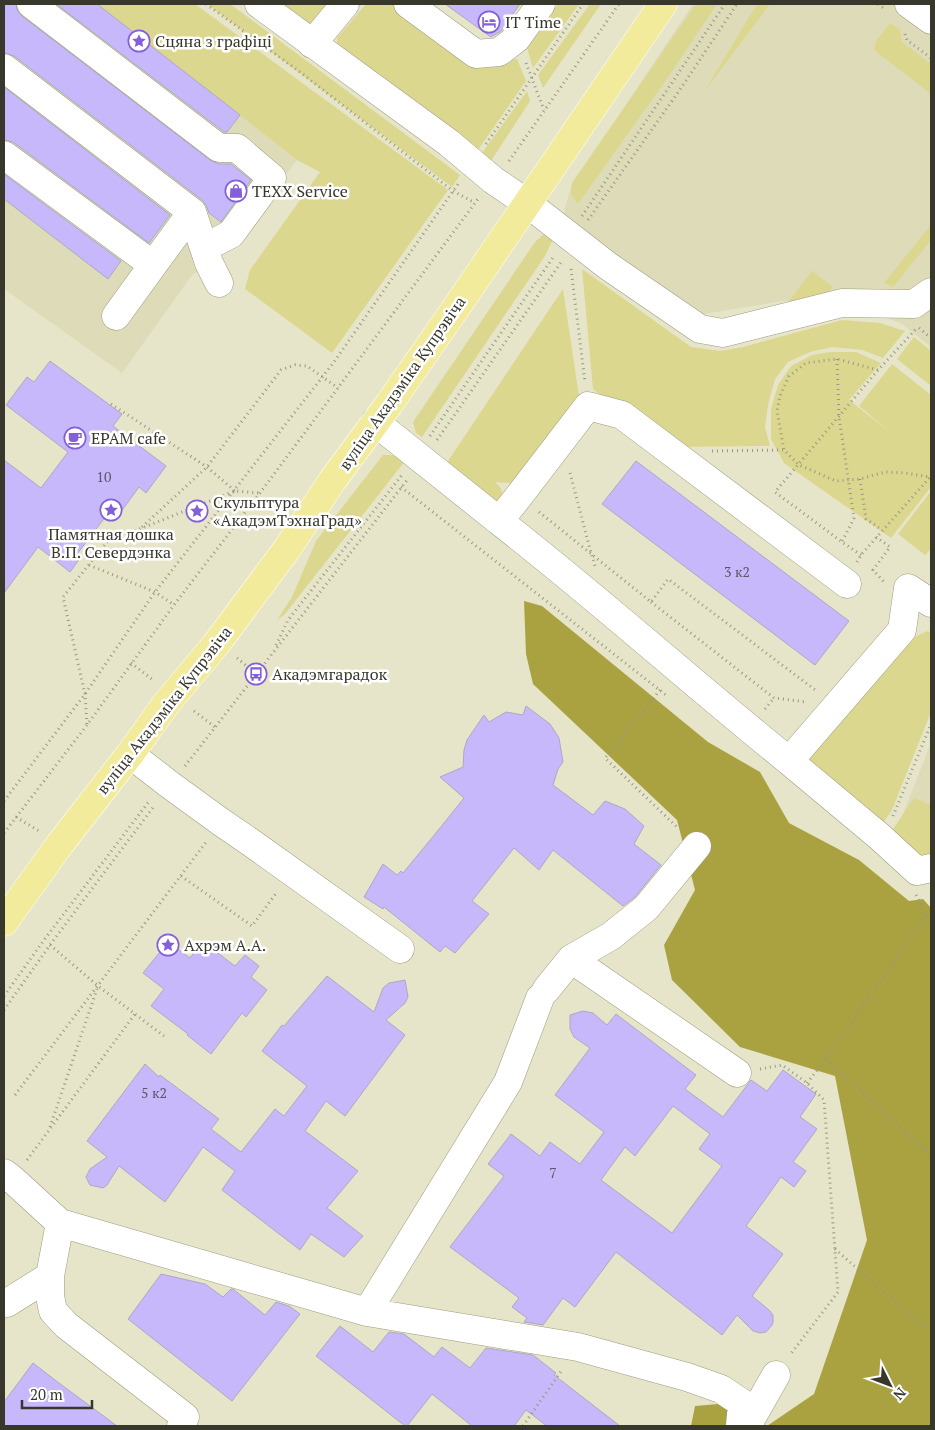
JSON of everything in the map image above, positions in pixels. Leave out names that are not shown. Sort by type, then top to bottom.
[{"type":"main road","name":"вуліца Акадэміка Купрэвіча","points":[[4,922],[166,704],[217,643],[287,549],[332,481],[453,313],[663,4]]},
{"type":"street","points":[[31,4],[219,148],[237,148],[272,178],[231,234],[204,248]]},
{"type":"street","points":[[258,4],[449,143],[483,172],[527,203],[570,242],[700,329],[723,334],[842,303],[914,304],[931,292]]},
{"type":"street","points":[[312,44],[345,4]]},
{"type":"street","points":[[408,4],[476,54],[499,52],[516,39],[541,4]]},
{"type":"street","points":[[909,4],[931,20]]},
{"type":"street","points":[[4,68],[192,212],[209,263],[219,282]]},
{"type":"street","points":[[4,155],[153,264]]},
{"type":"street","points":[[116,316],[192,212]]},
{"type":"street","points":[[498,521],[588,406],[622,415],[847,584]]},
{"type":"street","points":[[375,422],[612,612],[880,837],[917,871],[931,868]]},
{"type":"street","points":[[789,761],[902,630],[908,588],[931,603]]},
{"type":"street","points":[[130,754],[221,822],[400,949]]},
{"type":"street","points":[[367,1312],[508,1082],[543,994],[571,959],[611,936],[646,908],[697,846]]},
{"type":"street","points":[[571,959],[737,1073]]},
{"type":"street","points":[[8,1176],[60,1223],[367,1312],[578,1347],[687,1377],[721,1389],[742,1403],[740,1426]]},
{"type":"street","points":[[60,1223],[50,1276],[50,1296],[53,1311],[66,1325],[190,1423]]},
{"type":"street","points":[[4,1302],[7,1303],[50,1276]]},
{"type":"street","points":[[747,1426],[776,1374]]},
{"type":"path","points":[[206,4],[300,72],[453,191],[475,203]]},
{"type":"path","points":[[4,833],[87,725],[174,605],[260,493],[475,203],[483,172],[532,78],[583,4]]},
{"type":"path","points":[[4,801],[85,694],[155,592],[323,377],[453,191],[483,172],[503,170],[619,4]]},
{"type":"path","points":[[272,652],[288,620],[420,458],[570,242],[726,4]]},
{"type":"path","points":[[4,1010],[50,945],[170,785],[401,487],[570,242],[679,91],[737,4]]},
{"type":"path","points":[[516,39],[544,110]]},
{"type":"path","points":[[570,242],[588,406]]},
{"type":"path","points":[[918,327],[878,370],[775,492],[861,554],[931,476]]},
{"type":"path","points":[[928,336],[931,332]]},
{"type":"path","points":[[878,370],[837,358],[806,363],[789,376],[780,396],[778,410],[784,450],[799,465],[836,481],[860,479],[884,472],[931,476]]},
{"type":"path","points":[[837,358],[839,417],[854,518],[842,542]]},
{"type":"path","points":[[140,530],[207,467],[281,370],[295,365],[307,366],[338,388]]},
{"type":"path","points":[[110,404],[207,467],[234,491]]},
{"type":"path","points":[[561,441],[597,570]]},
{"type":"path","points":[[708,451],[784,450]]},
{"type":"path","points":[[860,479],[866,518],[882,530]]},
{"type":"path","points":[[401,487],[668,696]]},
{"type":"path","points":[[87,725],[85,694],[64,597],[107,542],[234,491],[260,493]]},
{"type":"path","points":[[519,496],[774,698],[836,706]]},
{"type":"path","points":[[876,538],[890,547],[874,570],[891,589],[908,588]]},
{"type":"path","points":[[88,566],[155,592],[174,605]]},
{"type":"path","points":[[651,602],[668,579],[836,706]]},
{"type":"path","points":[[660,690],[605,758],[697,846]]},
{"type":"path","points":[[880,837],[894,816],[931,724]]},
{"type":"path","points":[[4,996],[153,795],[170,785]]},
{"type":"path","points":[[15,1095],[221,822]]},
{"type":"path","points":[[181,876],[252,926],[292,872]]},
{"type":"path","points":[[915,892],[926,916],[931,920]]},
{"type":"path","points":[[807,1083],[826,1059],[926,916]]},
{"type":"path","points":[[50,945],[98,986],[164,1036]]},
{"type":"path","points":[[48,1132],[98,986]]},
{"type":"path","points":[[8,1176],[48,1132],[135,1014]]},
{"type":"path","points":[[826,1059],[931,1155]]},
{"type":"path","points":[[737,1073],[782,1065],[807,1083],[824,1100],[838,1292],[776,1374]]},
{"type":"path","points":[[835,1249],[922,1324],[931,1328]]},
{"type":"path","points":[[523,1426],[578,1347]]},
{"type":"shaded area","points":[[4,4],[97,4],[297,160],[228,250],[192,275],[122,373],[4,289]]},
{"type":"shaded area","points":[[97,4],[195,4],[448,190],[332,353],[245,289],[250,270],[320,172],[297,160]]},
{"type":"shaded area","points":[[207,4],[230,4],[460,175],[452,187]]},
{"type":"shaded area","points":[[279,4],[332,4],[318,22],[308,25]]},
{"type":"shaded area","points":[[366,4],[392,4],[462,59],[470,63],[517,59],[526,81],[475,154],[337,46],[337,38]]},
{"type":"shaded area","points":[[558,4],[579,4],[533,68],[527,48]]},
{"type":"shaded area","points":[[590,4],[601,4],[543,88],[538,75]]},
{"type":"shaded area","points":[[693,4],[931,4],[931,347],[902,324],[827,294],[697,315],[561,222],[572,183]]},
{"type":"shaded area","points":[[696,4],[717,4],[664,83],[578,204],[571,194],[572,183]]},
{"type":"shaded area","points":[[757,4],[770,4],[704,92]]},
{"type":"shaded area","points":[[890,23],[900,30],[902,42],[931,64],[931,94],[874,50],[876,41]]},
{"type":"shaded area","points":[[527,91],[530,101],[489,164],[479,157]]},
{"type":"shaded area","points":[[931,225],[931,240],[893,287],[884,283]]},
{"type":"shaded area","points":[[545,233],[554,237],[545,256],[422,437],[416,433],[413,422],[535,242]]},
{"type":"shaded area","points":[[582,269],[691,347],[720,351],[743,347],[842,320],[880,323],[905,331],[883,358],[862,350],[832,347],[810,352],[788,362],[775,379],[768,405],[765,427],[770,446],[669,447],[593,389]]},
{"type":"shaded area","points":[[812,271],[833,287],[827,294],[788,302]]},
{"type":"shaded area","points":[[563,289],[579,396],[512,483],[495,482],[503,494],[500,500],[496,502],[446,464]]},
{"type":"shaded area","points":[[914,337],[931,351],[931,386],[897,359]]},
{"type":"shaded area","points":[[830,352],[856,352],[881,363],[849,400],[890,432],[859,406],[892,364],[931,395],[931,487],[891,538],[784,463],[771,439],[771,409],[778,385],[791,366],[812,355]]},
{"type":"shaded area","points":[[383,455],[397,456],[405,461],[285,614],[277,620],[292,597],[316,541]]},
{"type":"shaded area","points":[[931,491],[931,551],[925,555],[898,534]]},
{"type":"shaded area","points":[[524,601],[542,606],[708,742],[760,772],[789,823],[859,860],[909,901],[923,899],[931,908],[931,1426],[767,1426],[814,1394],[867,1240],[835,1076],[740,1047],[672,980],[664,945],[695,890],[677,820],[533,684],[526,654]]},
{"type":"shaded area","points":[[928,631],[931,633],[931,712],[892,810],[878,830],[801,766],[905,641]]},
{"type":"shaded area","points":[[931,743],[931,882],[893,839]]},
{"type":"shaded area","points":[[914,798],[931,805],[931,862],[889,835]]},
{"type":"shaded area","points":[[730,1403],[764,1426],[691,1426],[695,1406]]},
{"type":"building","points":[[4,4],[16,4],[17,10],[22,16],[210,160],[219,164],[231,164],[251,180],[221,222],[209,213],[202,200],[14,56],[4,53]]},
{"type":"building","points":[[56,4],[97,4],[240,115],[227,132],[224,132]]},
{"type":"building","name":"IT Time","points":[[445,4],[520,4],[501,31],[491,37]]},
{"type":"building","points":[[4,87],[170,215],[149,243],[13,142],[4,140]]},
{"type":"building","points":[[4,174],[121,261],[108,279],[4,199]]},
{"type":"building","points":[[50,361],[122,414],[113,426],[166,466],[146,493],[139,487],[120,513],[113,507],[77,554],[81,557],[70,572],[38,547],[4,593],[4,460],[41,488],[68,452],[6,405],[27,377],[34,382]]},
{"type":"building","points":[[636,461],[849,621],[815,665],[602,504]]},
{"type":"building","points":[[526,706],[550,724],[559,738],[563,762],[558,769],[553,785],[593,815],[605,801],[625,809],[644,826],[634,844],[661,865],[635,897],[623,906],[553,850],[539,870],[514,848],[472,901],[489,914],[455,953],[445,946],[440,952],[384,907],[383,909],[364,897],[383,864],[397,875],[401,871],[403,873],[464,798],[440,777],[463,767],[464,750],[467,740],[484,715],[489,722],[506,712],[523,715]]},
{"type":"building","points":[[202,941],[235,966],[245,955],[259,966],[251,977],[267,990],[246,1017],[242,1013],[211,1054],[151,1006],[164,989],[143,973],[168,942],[190,958]]},
{"type":"building","points":[[327,976],[374,1012],[383,988],[389,983],[405,980],[408,997],[405,1003],[386,1020],[405,1035],[345,1116],[326,1101],[305,1131],[358,1171],[327,1208],[363,1236],[344,1257],[311,1234],[300,1250],[222,1190],[235,1171],[203,1147],[165,1202],[119,1166],[103,1188],[90,1185],[86,1177],[90,1169],[107,1157],[87,1141],[145,1064],[159,1077],[160,1075],[219,1119],[211,1129],[241,1152],[275,1109],[284,1116],[307,1086],[262,1051],[282,1025],[284,1026]]},
{"type":"building","points":[[583,1011],[593,1013],[607,1025],[616,1014],[696,1075],[685,1089],[723,1117],[751,1080],[767,1091],[783,1070],[816,1094],[800,1117],[817,1129],[793,1162],[806,1171],[794,1187],[781,1177],[746,1226],[783,1254],[752,1296],[773,1315],[772,1325],[766,1332],[753,1331],[737,1315],[722,1335],[616,1252],[575,1307],[563,1298],[543,1325],[524,1322],[527,1318],[512,1307],[519,1298],[450,1247],[504,1176],[488,1164],[511,1134],[540,1156],[550,1142],[580,1164],[604,1132],[555,1095],[590,1048],[574,1037],[570,1029],[570,1015]],"holes":[[[673,1106],[710,1134],[699,1149],[722,1166],[672,1233],[601,1180],[625,1147],[635,1156]]]},
{"type":"building","points":[[161,1274],[205,1284],[223,1297],[233,1289],[265,1315],[276,1302],[289,1306],[300,1314],[232,1401],[128,1319]]},
{"type":"building","points":[[340,1326],[373,1352],[389,1332],[404,1334],[434,1357],[442,1347],[470,1368],[486,1348],[533,1355],[556,1373],[554,1375],[620,1426],[547,1426],[526,1410],[514,1426],[472,1426],[432,1394],[407,1426],[405,1426],[316,1356]]},
{"type":"building","points":[[33,1363],[117,1426],[4,1426],[4,1402]]},
{"type":"place","name":"IT Time","points":[[489,22]]},
{"type":"place","name":"Сцяна з графіці","points":[[139,41]]},
{"type":"place","name":"TEXX Service","points":[[236,191]]},
{"type":"place","name":"EPAM cafe","points":[[75,438]]},
{"type":"place","name":"Памятная дошка В.П. Севердэнка","points":[[111,510]]},
{"type":"place","name":"Скульптура «АкадэмТэхнаГрад»","points":[[197,511]]},
{"type":"place","name":"Акадэмгарадок","points":[[256,674]]},
{"type":"place","name":"Ахрэм А.А.","points":[[168,945]]}]
